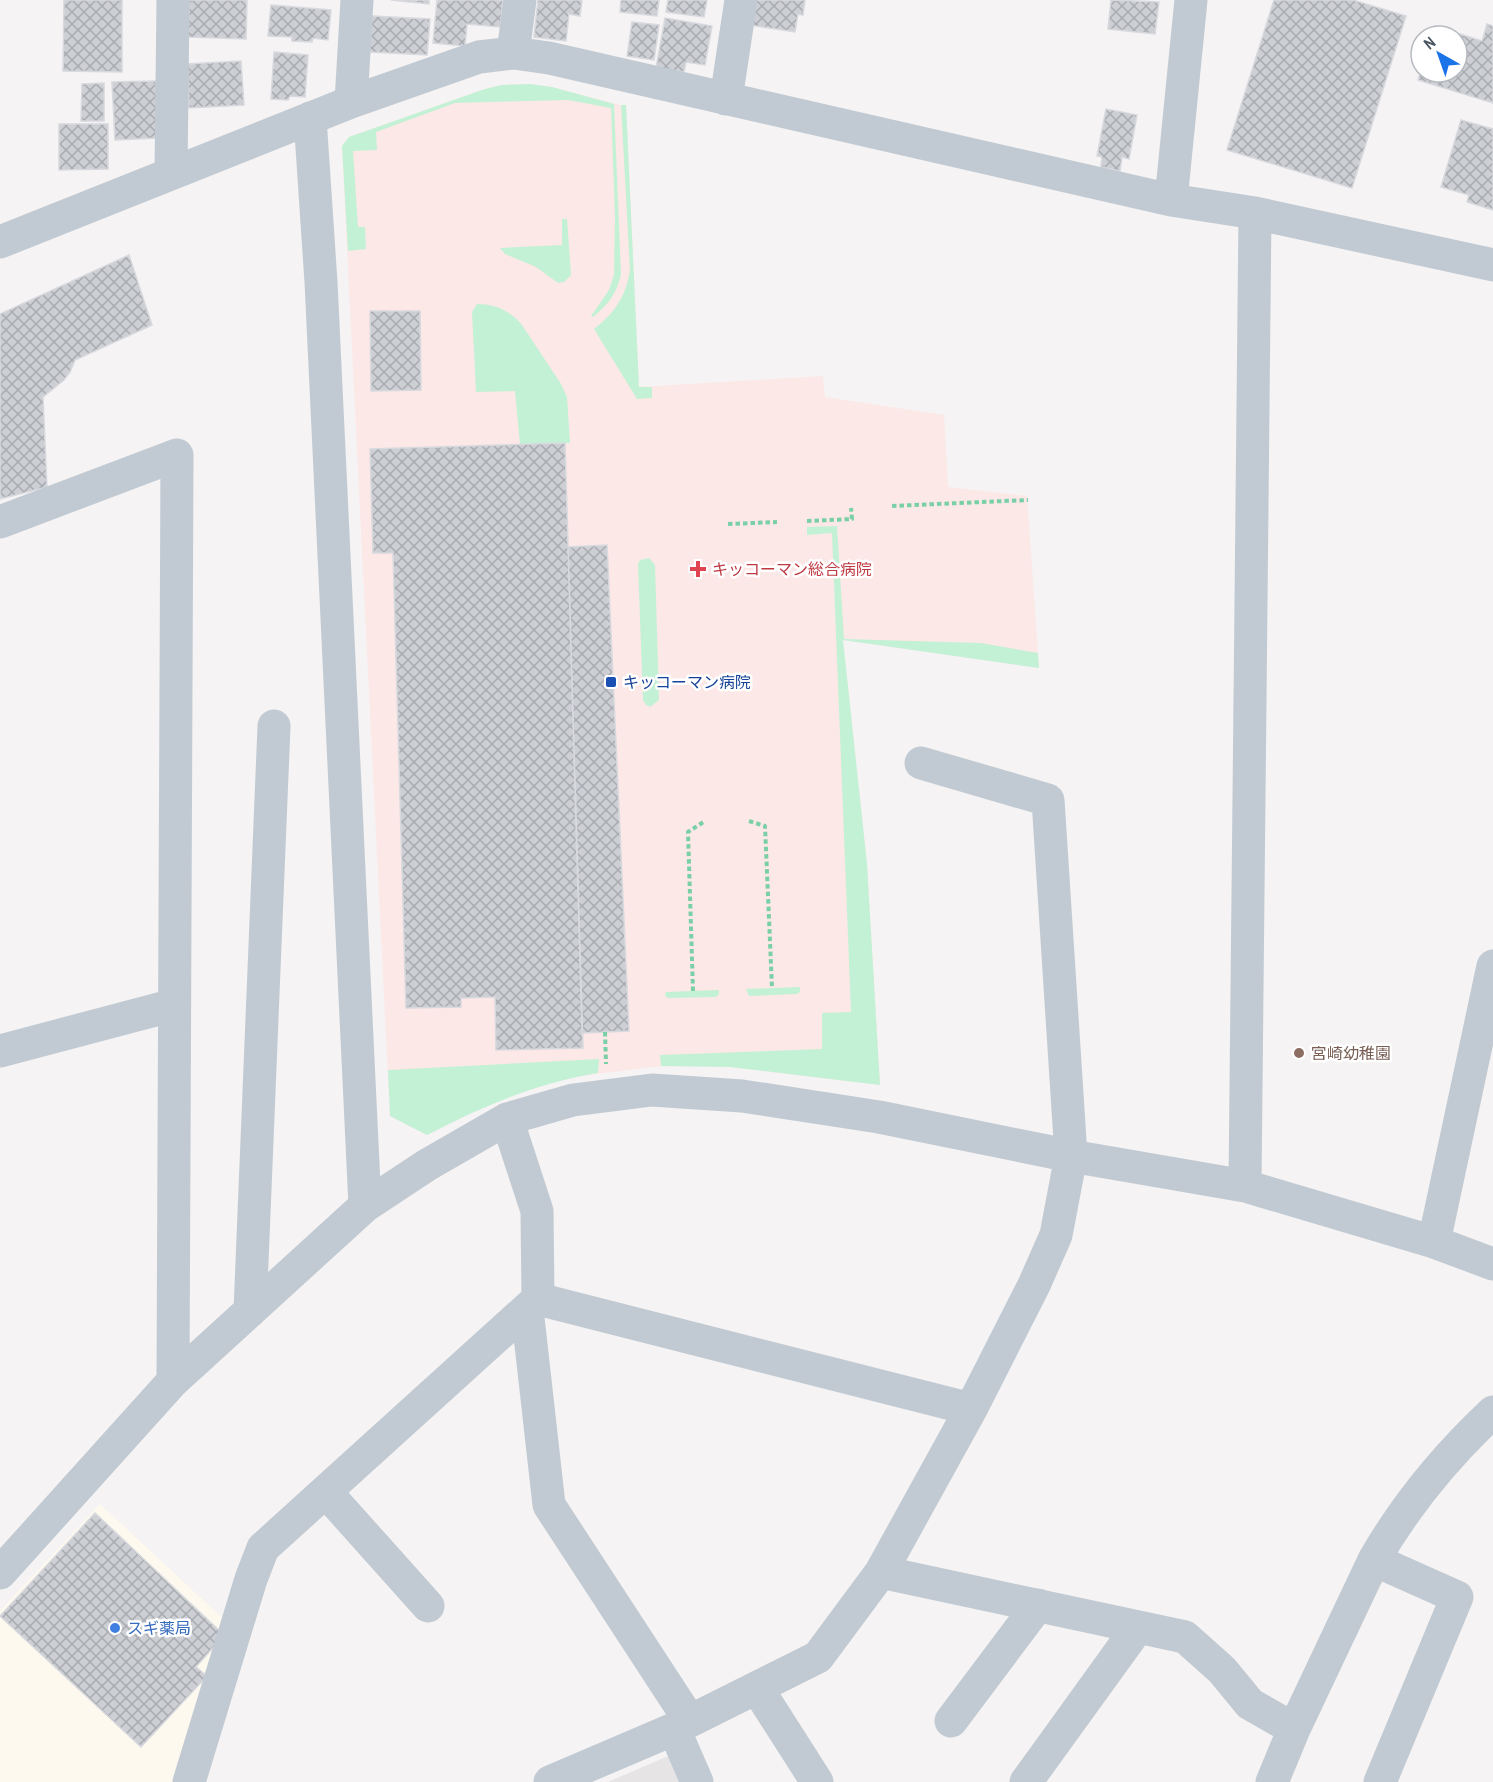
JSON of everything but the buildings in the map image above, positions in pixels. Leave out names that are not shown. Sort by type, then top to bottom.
[{"type":"street","points":[[171,173],[173,0]]},
{"type":"street","points":[[351,102],[357,0]]},
{"type":"street","points":[[513,53],[520,0]]},
{"type":"street","points":[[726,99],[741,0]]},
{"type":"street","points":[[1172,200],[1191,0]]},
{"type":"street","points":[[0,242],[351,102],[479,57],[513,53],[549,58],[1172,200],[1255,213],[1493,265]]},
{"type":"street","points":[[310,118],[321,282],[365,1206]]},
{"type":"street","points":[[1245,1186],[1255,213]]},
{"type":"street","points":[[0,522],[177,455],[173,1381]]},
{"type":"street","points":[[250,1311],[274,726]]},
{"type":"street","points":[[550,1782],[682,1725],[818,1657],[881,1572],[971,1409],[1034,1286],[1056,1235],[1071,1156],[1048,800],[921,763]]},
{"type":"street","points":[[1434,1242],[1488,1016],[1493,966]]},
{"type":"street","points":[[0,1051],[174,1005]]},
{"type":"street","points":[[0,1573],[173,1381],[365,1206],[427,1165],[507,1119],[573,1100],[652,1090],[742,1096],[879,1117],[1071,1156],[1245,1186],[1434,1242],[1493,1264]]},
{"type":"street","points":[[507,1119],[537,1211],[533,1304],[549,1505],[682,1725],[697,1782]]},
{"type":"street","points":[[533,1304],[971,1409]]},
{"type":"street","points":[[189,1782],[251,1579],[263,1548],[533,1304]]},
{"type":"street","points":[[1272,1782],[1294,1729],[1374,1560],[1416,1498],[1449,1458],[1493,1413]]},
{"type":"street","points":[[326,1492],[428,1606]]},
{"type":"street","points":[[1374,1560],[1457,1597],[1380,1782]]},
{"type":"street","points":[[881,1572],[1185,1637],[1222,1670],[1250,1704],[1294,1729]]},
{"type":"street","points":[[951,1721],[1038,1605]]},
{"type":"street","points":[[1026,1782],[1138,1627]]},
{"type":"street","points":[[757,1688],[817,1782]]},
{"type":"path","points":[[891,506],[1028,500]]},
{"type":"path","points":[[807,521],[852,519],[851,508]]},
{"type":"path","points":[[728,524],[777,522]]},
{"type":"path","points":[[748,820],[765,826],[772,988]]},
{"type":"path","points":[[693,991],[688,832],[705,821]]},
{"type":"path","points":[[605,1032],[606,1066]]},
{"type":"shaded area","name":"キッコーマン総合病院","points":[[530,84],[626,105],[639,387],[823,376],[825,397],[944,415],[948,487],[1027,496],[1039,668],[843,640],[867,864],[880,1085],[730,1067],[661,1066],[564,1078],[477,1109],[427,1135],[390,1116],[342,146],[349,137],[485,89],[502,85]]},
{"type":"shaded area","points":[[100,1504],[228,1623],[178,1782],[0,1782],[0,1611]]},
{"type":"shaded area","points":[[673,1754],[685,1782],[608,1782]]},
{"type":"green space","points":[[530,84],[552,87],[614,104],[621,275],[614,293],[598,313],[591,316],[609,290],[614,275],[615,217],[611,108],[568,100],[455,103],[376,132],[377,150],[353,151],[358,227],[365,227],[366,249],[348,251],[342,146],[349,137],[485,89],[502,85]]},
{"type":"green space","points":[[621,105],[626,105],[639,387],[652,387],[652,398],[637,399],[594,329],[608,317],[618,303],[626,288],[630,270]]},
{"type":"green space","points":[[562,219],[567,219],[571,275],[564,282],[558,283],[536,267],[505,254],[500,248],[562,245]]},
{"type":"green space","points":[[477,304],[502,309],[522,325],[561,384],[567,397],[570,443],[520,445],[515,391],[476,392],[472,312]]},
{"type":"green space","points":[[837,526],[844,639],[981,643],[1038,653],[1039,668],[843,640],[867,864],[880,1085],[730,1067],[661,1066],[660,1055],[822,1049],[822,1013],[851,1012],[832,533],[807,535],[807,527]]},
{"type":"green space","points":[[649,558],[655,565],[659,700],[650,707],[643,700],[638,564],[640,560]]},
{"type":"green space","points":[[800,987],[800,992],[797,994],[749,996],[746,989]]},
{"type":"green space","points":[[719,990],[716,997],[668,998],[665,996],[666,992]]},
{"type":"green space","points":[[599,1059],[598,1073],[531,1089],[469,1114],[427,1135],[390,1116],[388,1070]]},
{"type":"place","name":"キッコーマン総合病院","points":[[698,569]]},
{"type":"place","name":"キッコーマン病院","points":[[611,682]]},
{"type":"place","name":"宮崎幼稚園","points":[[1299,1053]]},
{"type":"place","name":"スギ薬局","points":[[115,1628]]}]
